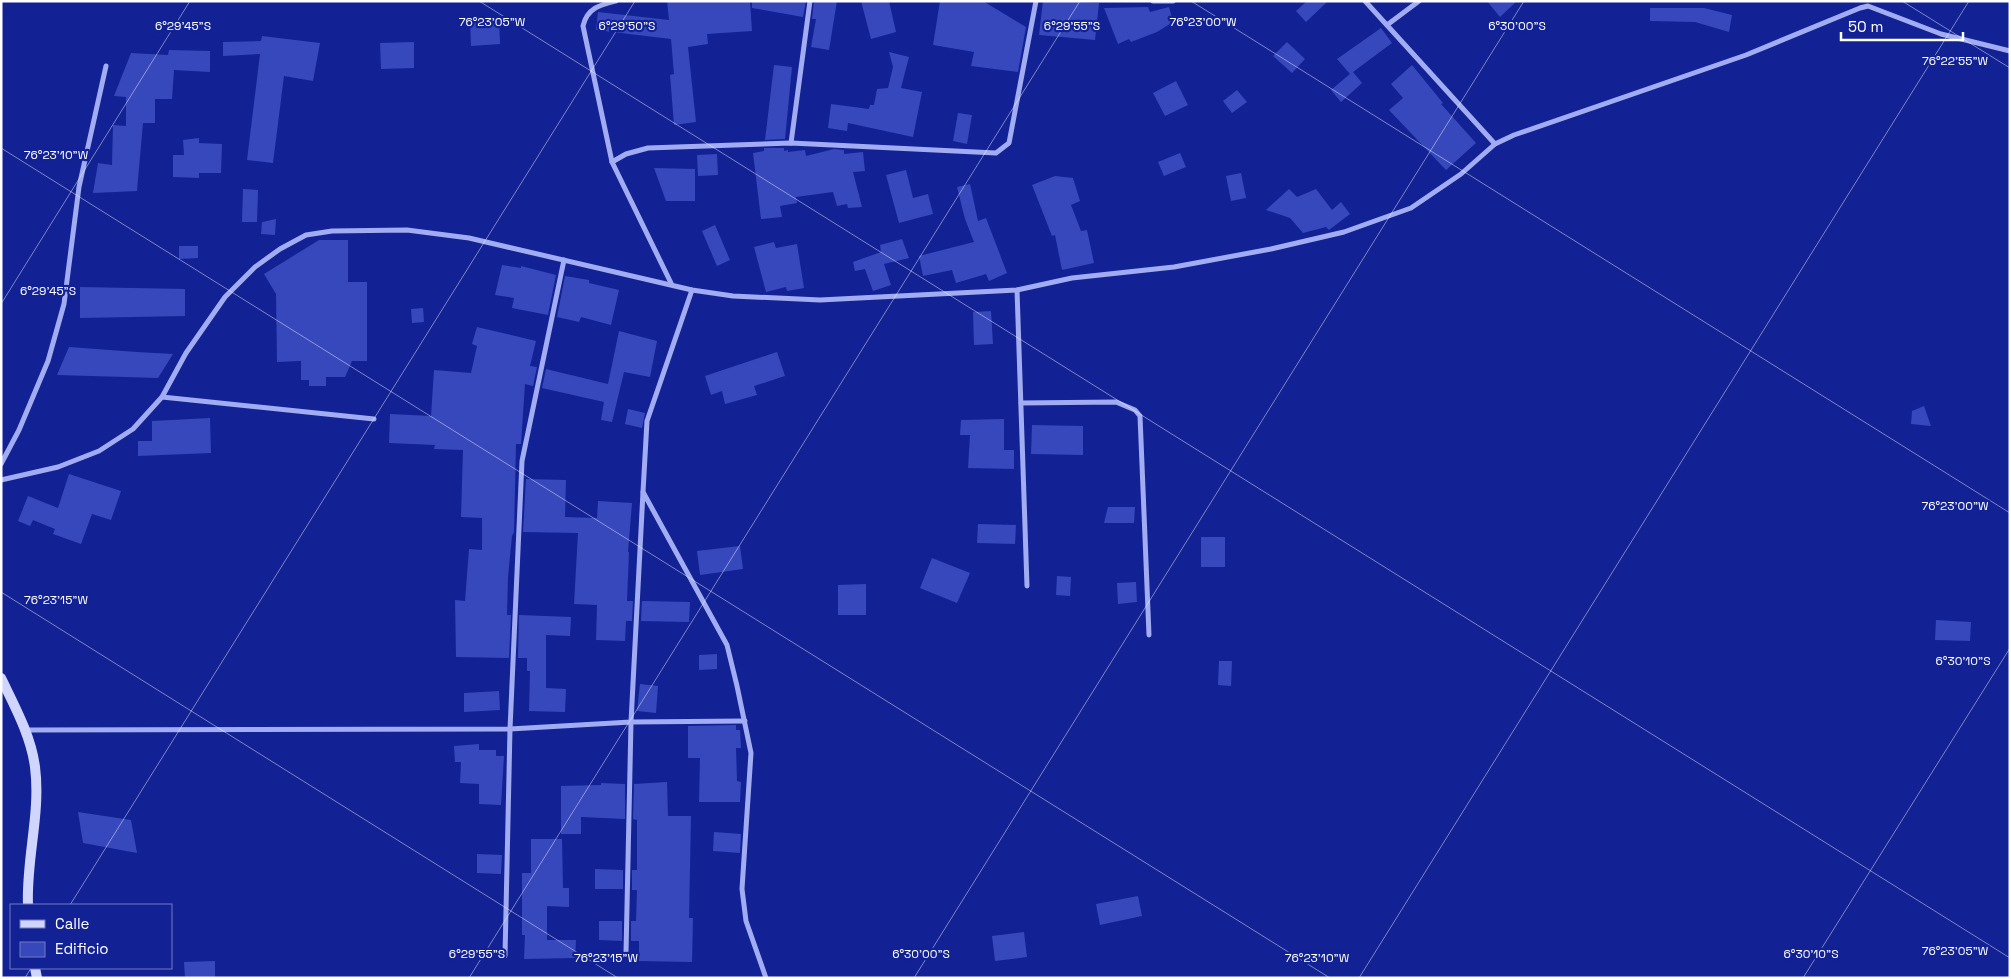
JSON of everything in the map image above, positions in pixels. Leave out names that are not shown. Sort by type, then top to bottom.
[{"type":"street","points":[[616,1],[591,10],[585,16],[583,26],[612,162],[671,283]]},
{"type":"street","points":[[791,142],[810,1]]},
{"type":"street","points":[[612,162],[626,154],[648,148],[791,142],[996,153],[1009,143],[1036,1]]},
{"type":"street","points":[[1154,1],[1173,1]]},
{"type":"street","points":[[1365,1],[1496,144]]},
{"type":"street","points":[[1387,25],[1419,1]]},
{"type":"street","points":[[1,480],[58,467],[99,451],[133,429],[162,397],[186,353],[225,296],[255,267],[280,249],[306,235],[332,231],[407,230],[469,238],[671,283],[692,290],[733,296],[820,300],[1017,290],[1072,278],[1174,267],[1272,250],[1344,232],[1411,208],[1461,174],[1496,144],[1514,135],[1746,55],[1868,6],[1940,34],[2010,51]]},
{"type":"street","points":[[1,464],[19,430],[48,361],[64,304],[79,187],[106,66]]},
{"type":"street","points":[[505,956],[510,729],[522,461],[564,260]]},
{"type":"street","points":[[626,953],[631,722],[647,421],[692,290]]},
{"type":"street","points":[[1017,290],[1026,586]]},
{"type":"street","points":[[162,397],[374,419]]},
{"type":"street","points":[[1021,403],[1116,402],[1135,410],[1140,416],[1149,635]]},
{"type":"street","points":[[642,492],[727,645],[751,753],[742,889],[746,921],[766,978]]},
{"type":"street","points":[[1,678],[26,730],[35,767],[37,802],[27,886],[28,904]]},
{"type":"street","points":[[26,730],[510,729],[631,722],[745,721]]},
{"type":"building","points":[[667,1],[750,1],[752,31],[707,34],[708,44],[688,47],[696,122],[674,125],[670,75],[674,74],[671,39],[596,30],[598,12],[669,20]]},
{"type":"building","points":[[752,1],[806,1],[803,17],[752,8]]},
{"type":"building","points":[[814,1],[837,1],[829,50],[811,47],[816,19],[812,19]]},
{"type":"building","points":[[861,1],[889,1],[896,32],[871,39]]},
{"type":"building","points":[[940,1],[983,1],[1026,27],[1018,72],[971,66],[974,52],[933,45]]},
{"type":"building","points":[[1043,1],[1099,3],[1095,40],[1039,35]]},
{"type":"building","points":[[1307,1],[1328,1],[1306,22],[1296,11]]},
{"type":"building","points":[[1487,1],[1517,1],[1500,17]]},
{"type":"building","points":[[1148,7],[1150,12],[1169,7],[1173,22],[1157,32],[1131,42],[1129,39],[1118,44],[1104,8]]},
{"type":"building","points":[[1650,8],[1704,8],[1732,15],[1729,32],[1695,22],[1650,21]]},
{"type":"building","points":[[499,18],[500,44],[471,46],[470,20]]},
{"type":"building","points":[[1381,28],[1392,43],[1353,72],[1362,83],[1341,102],[1331,90],[1350,74],[1337,59]]},
{"type":"building","points":[[262,36],[320,43],[313,81],[284,76],[273,163],[247,160],[260,54],[223,56],[223,42],[261,41]]},
{"type":"building","points":[[414,42],[414,68],[381,69],[380,43]]},
{"type":"building","points":[[1287,42],[1305,59],[1292,73],[1273,56]]},
{"type":"building","points":[[169,50],[210,51],[210,72],[174,70],[172,99],[155,99],[155,123],[143,123],[137,191],[93,193],[98,163],[112,165],[113,125],[126,126],[126,97],[114,96],[131,53],[168,55]]},
{"type":"building","points":[[889,52],[909,57],[901,88],[922,92],[913,137],[848,123],[847,131],[828,128],[831,104],[869,109],[870,105],[874,105],[877,89],[888,88],[893,67]]},
{"type":"building","points":[[774,65],[792,67],[785,139],[765,140]]},
{"type":"building","points":[[1412,65],[1443,103],[1441,104],[1476,143],[1446,170],[1389,110],[1403,98],[1391,84]]},
{"type":"building","points":[[1176,81],[1188,105],[1165,116],[1153,93]]},
{"type":"building","points":[[1237,90],[1247,102],[1232,113],[1223,101]]},
{"type":"building","points":[[958,113],[972,115],[967,144],[953,141]]},
{"type":"building","points":[[199,138],[199,143],[222,144],[221,173],[199,173],[199,178],[173,177],[173,155],[184,155],[183,140]]},
{"type":"building","points":[[764,148],[784,148],[784,151],[788,150],[788,152],[805,150],[806,156],[834,149],[844,150],[844,154],[863,152],[865,171],[853,172],[862,207],[848,208],[847,204],[837,206],[833,192],[796,197],[797,203],[780,206],[782,217],[761,219],[753,153],[764,151]]},
{"type":"building","points":[[1180,153],[1186,167],[1164,176],[1158,162]]},
{"type":"building","points":[[717,154],[718,175],[698,176],[697,155]]},
{"type":"building","points":[[654,168],[695,169],[695,201],[666,201]]},
{"type":"building","points":[[906,170],[913,198],[928,194],[933,214],[899,223],[886,175]]},
{"type":"building","points":[[1241,173],[1246,198],[1231,201],[1226,176]]},
{"type":"building","points":[[1055,176],[1073,178],[1080,201],[1071,205],[1081,231],[1087,230],[1094,263],[1062,270],[1055,235],[1052,236],[1032,185]]},
{"type":"building","points":[[970,184],[978,221],[986,218],[1007,273],[989,281],[986,274],[956,283],[952,270],[923,276],[919,256],[974,242],[965,219],[957,187]]},
{"type":"building","points":[[243,189],[258,190],[257,222],[242,222]]},
{"type":"building","points":[[1289,189],[1297,197],[1316,189],[1332,210],[1341,202],[1350,214],[1329,230],[1326,227],[1303,233],[1290,218],[1266,210]]},
{"type":"building","points":[[276,219],[275,235],[261,234],[262,222]]},
{"type":"building","points":[[715,225],[730,260],[717,266],[702,231]]},
{"type":"building","points":[[902,239],[909,258],[884,264],[891,285],[873,291],[865,269],[855,271],[853,262],[881,252],[880,245]]},
{"type":"building","points":[[319,240],[348,240],[348,282],[367,282],[367,361],[352,361],[345,377],[326,377],[326,386],[309,386],[309,380],[301,380],[301,361],[277,362],[276,294],[264,274]]},
{"type":"building","points":[[774,242],[776,248],[797,244],[804,288],[787,291],[786,287],[766,292],[754,247]]},
{"type":"building","points":[[179,246],[198,246],[198,258],[179,259]]},
{"type":"building","points":[[502,265],[521,268],[521,266],[556,275],[548,315],[512,308],[514,298],[495,295]]},
{"type":"building","points":[[565,276],[589,280],[589,283],[619,290],[611,325],[581,317],[579,322],[557,317]]},
{"type":"building","points":[[80,287],[185,289],[185,316],[80,318]]},
{"type":"building","points":[[423,308],[424,322],[412,323],[411,309]]},
{"type":"building","points":[[991,311],[993,344],[974,345],[973,312]]},
{"type":"building","points":[[477,327],[536,341],[530,366],[537,367],[533,386],[525,384],[521,444],[516,444],[514,532],[508,577],[507,615],[511,615],[509,658],[456,657],[455,600],[465,601],[469,549],[482,550],[482,518],[461,517],[463,450],[434,449],[435,445],[389,443],[390,414],[431,416],[434,370],[471,373],[477,346],[472,344]]},
{"type":"building","points":[[619,331],[657,341],[650,377],[624,372],[612,422],[601,420],[604,402],[542,388],[546,369],[608,384]]},
{"type":"building","points":[[69,347],[173,354],[158,378],[57,375]]},
{"type":"building","points":[[777,352],[785,376],[754,386],[757,395],[725,404],[722,391],[711,395],[705,376]]},
{"type":"building","points":[[1924,406],[1931,426],[1911,424],[1912,411]]},
{"type":"building","points":[[628,409],[645,413],[642,428],[625,424]]},
{"type":"building","points":[[210,418],[211,453],[138,456],[138,441],[152,441],[152,421]]},
{"type":"building","points":[[1004,419],[1004,450],[1014,450],[1014,469],[968,468],[970,435],[960,435],[961,420]]},
{"type":"building","points":[[1032,425],[1083,426],[1083,455],[1031,454]]},
{"type":"building","points":[[69,474],[121,491],[111,520],[92,514],[81,544],[53,534],[55,529],[33,520],[30,526],[18,521],[28,496],[58,508]]},
{"type":"building","points":[[526,479],[566,480],[565,517],[597,518],[598,501],[632,503],[627,601],[633,601],[632,621],[626,621],[625,641],[596,640],[597,605],[574,604],[578,533],[523,532]]},
{"type":"building","points":[[1108,507],[1135,507],[1134,523],[1104,523]]},
{"type":"building","points":[[978,524],[1016,525],[1015,544],[977,543]]},
{"type":"building","points":[[1201,537],[1225,537],[1225,567],[1201,567]]},
{"type":"building","points":[[740,546],[743,569],[700,575],[697,551]]},
{"type":"building","points":[[932,558],[970,573],[957,603],[920,588]]},
{"type":"building","points":[[1057,576],[1071,577],[1070,596],[1056,595]]},
{"type":"building","points":[[1136,582],[1137,602],[1118,604],[1117,583]]},
{"type":"building","points":[[866,584],[866,615],[838,615],[838,585]]},
{"type":"building","points":[[642,601],[690,602],[689,622],[641,621]]},
{"type":"building","points":[[519,615],[571,617],[570,636],[546,635],[546,688],[566,689],[565,712],[529,711],[530,671],[527,671],[527,658],[518,658]]},
{"type":"building","points":[[1936,620],[1971,622],[1970,641],[1935,640]]},
{"type":"building","points":[[717,654],[717,669],[699,670],[699,655]]},
{"type":"building","points":[[1219,661],[1232,661],[1231,686],[1218,685]]},
{"type":"building","points":[[640,684],[658,686],[656,713],[637,711]]},
{"type":"building","points":[[499,691],[500,710],[464,712],[464,693]]},
{"type":"building","points":[[736,725],[736,730],[740,730],[741,748],[736,748],[737,781],[741,782],[740,802],[699,802],[700,758],[688,758],[688,726]]},
{"type":"building","points":[[479,744],[479,750],[496,750],[496,756],[504,756],[501,805],[479,804],[479,784],[460,783],[461,762],[455,762],[454,746]]},
{"type":"building","points":[[667,782],[668,816],[691,816],[689,918],[693,918],[692,962],[639,961],[639,941],[631,941],[631,921],[636,921],[637,890],[632,890],[632,870],[637,870],[637,820],[633,819],[634,784]]},
{"type":"building","points":[[601,783],[625,784],[625,819],[581,817],[581,834],[561,834],[561,786],[601,785]]},
{"type":"building","points":[[78,812],[131,820],[137,853],[83,843]]},
{"type":"building","points":[[714,832],[741,834],[740,853],[713,851]]},
{"type":"building","points":[[531,839],[562,839],[563,888],[569,888],[569,907],[547,906],[547,940],[576,940],[575,958],[524,959],[525,935],[522,935],[522,873],[531,873]]},
{"type":"building","points":[[477,854],[502,855],[501,874],[477,873]]},
{"type":"building","points":[[595,869],[623,870],[623,889],[595,889]]},
{"type":"building","points":[[1138,896],[1142,916],[1100,925],[1096,904]]},
{"type":"building","points":[[599,921],[622,921],[622,941],[599,940]]},
{"type":"building","points":[[1024,932],[1027,957],[995,961],[992,936]]},
{"type":"building","points":[[215,961],[215,978],[185,978],[184,962]]}]
